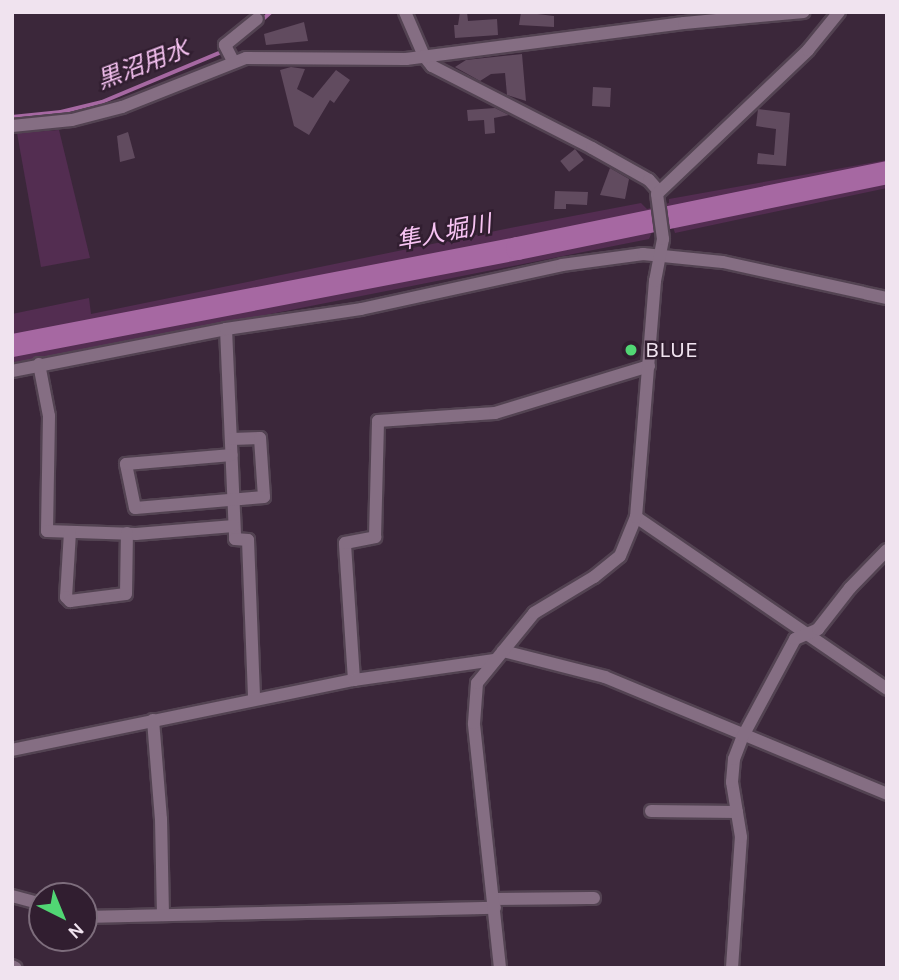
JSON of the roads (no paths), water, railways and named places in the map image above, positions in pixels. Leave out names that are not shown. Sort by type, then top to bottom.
[{"type":"street","points":[[405,12],[424,56],[432,66],[649,180],[658,197],[663,235],[636,517],[620,556],[594,577],[534,613],[477,683],[474,723],[500,968]]},
{"type":"street","points":[[229,54],[373,60],[658,26],[803,12]]},
{"type":"street","points":[[658,197],[807,50],[837,13]]},
{"type":"street","points":[[12,126],[72,120],[122,107],[229,54],[257,19]]},
{"type":"street","points":[[12,371],[226,329],[361,309],[562,265],[660,253],[723,262],[887,298]]},
{"type":"street","points":[[226,329],[234,527],[235,538],[248,540],[254,699]]},
{"type":"street","points":[[39,364],[49,415],[47,531],[127,533],[234,527]]},
{"type":"street","points":[[354,680],[345,543],[375,537],[378,421],[495,413],[649,366]]},
{"type":"street","points":[[232,439],[260,438],[264,497],[135,508],[126,464],[232,455]]},
{"type":"street","points":[[636,517],[887,690]]},
{"type":"street","points":[[70,532],[66,597],[70,601],[126,594],[127,533]]},
{"type":"street","points":[[732,968],[741,837],[732,782],[734,759],[743,736],[795,639],[818,629],[850,588],[887,550]]},
{"type":"street","points":[[12,750],[254,699],[498,655],[605,677],[887,793]]},
{"type":"street","points":[[152,720],[161,819],[163,915]]},
{"type":"street","points":[[651,811],[737,812]]},
{"type":"street","points":[[98,917],[494,904],[594,898]]},
{"type":"waterway","name":"黒沼用水","points":[[231,48],[271,12]]},
{"type":"waterway","name":"黒沼用水","points":[[12,117],[61,112],[102,102],[224,51]]},
{"type":"waterway","name":"隼人堀川","points":[[12,345],[517,248],[887,172]]},
{"type":"place","name":"BLUE","points":[[631,350]]}]
